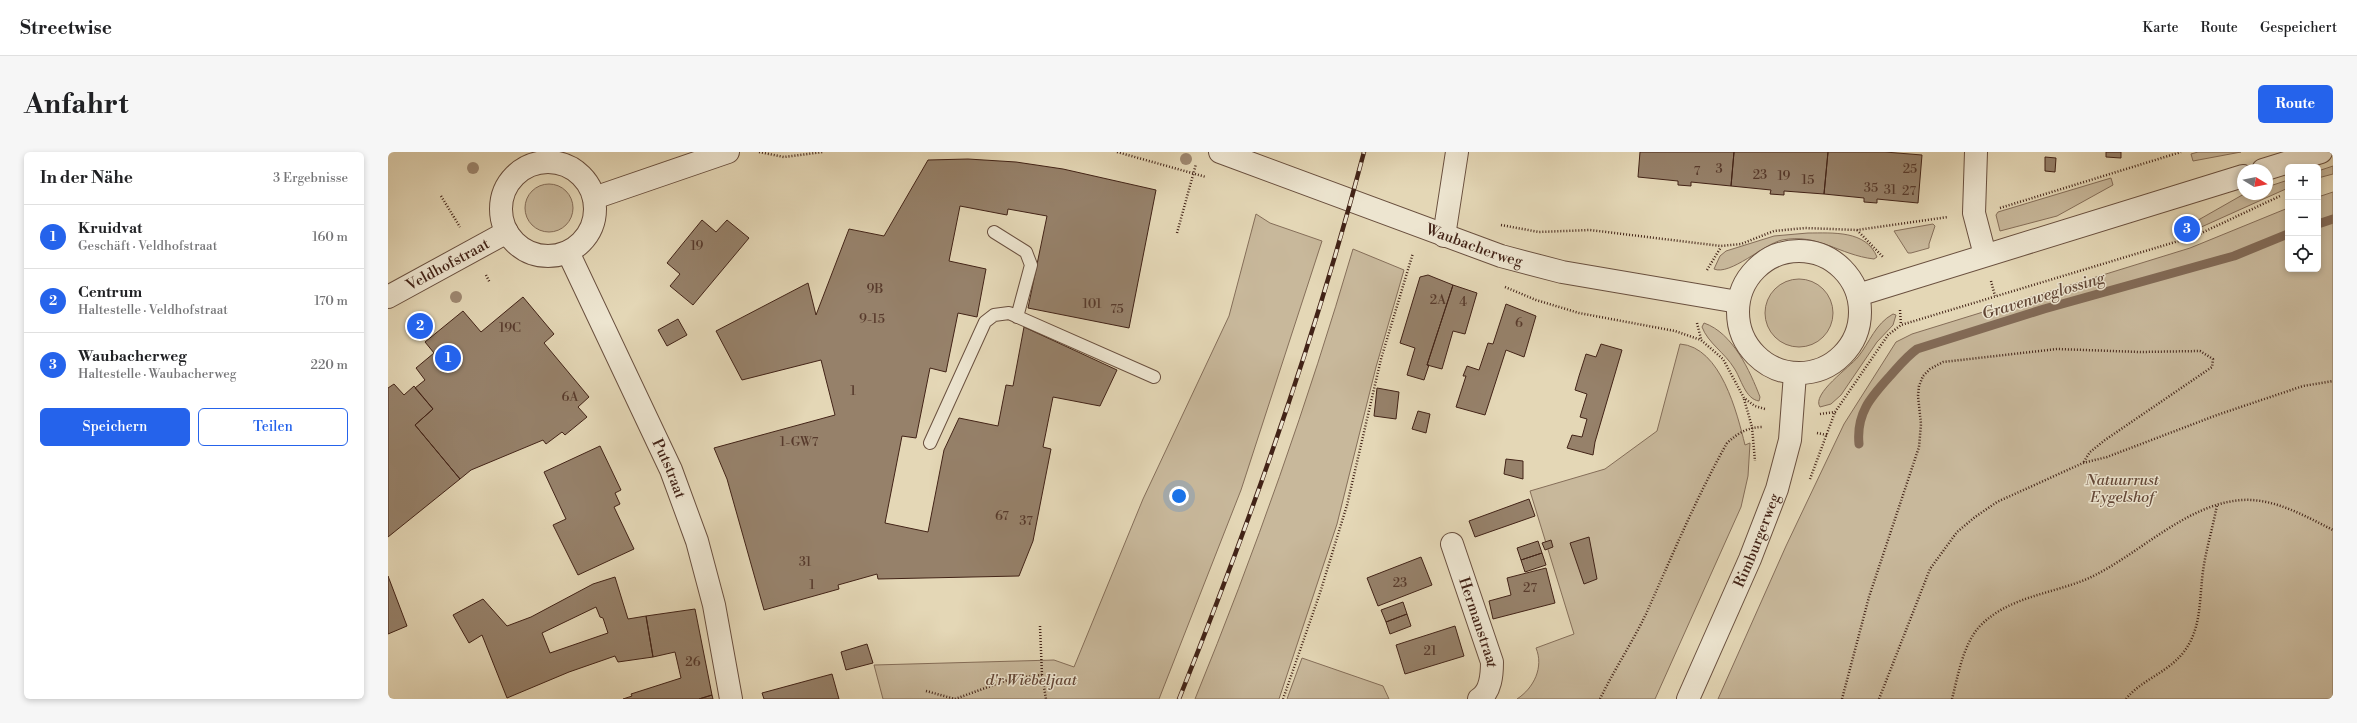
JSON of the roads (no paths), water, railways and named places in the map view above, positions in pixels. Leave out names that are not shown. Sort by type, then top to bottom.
[{"type":"street","points":[[594,198],[728,152]]},
{"type":"street","name":"Waubacherweg","points":[[1220,152],[1444,236],[1536,266],[1738,302]]},
{"type":"street","points":[[1444,236],[1457,152]]},
{"type":"street","points":[[1976,152],[1974,213],[1985,255]]},
{"type":"street","points":[[2273,167],[2321,152]]},
{"type":"street","points":[[539,157],[574,168],[589,184],[594,198],[596,209],[591,230],[585,239],[568,252],[556,256],[533,254],[513,242],[501,220],[500,207],[502,194],[517,173],[539,157]]},
{"type":"street","points":[[1858,295],[2237,178]]},
{"type":"street","name":"Veldhofstraat","points":[[388,297],[507,232]]},
{"type":"street","points":[[1804,250],[1822,255],[1838,264],[1850,278],[1858,295],[1860,312],[1858,328],[1851,344],[1841,357],[1827,367],[1811,372],[1795,374],[1780,371],[1767,365],[1755,356],[1740,331],[1738,302],[1743,285],[1754,269],[1769,258],[1786,251],[1804,250]]},
{"type":"street","name":"Putstraat","points":[[568,252],[671,470],[697,541],[714,605],[731,699]]},
{"type":"street","name":"Rimburgerweg","points":[[1688,699],[1750,559],[1784,470],[1791,421],[1795,374]]},
{"type":"street","name":"Hermanstraat","points":[[1452,544],[1492,662],[1492,678],[1483,696],[1479,699]]},
{"type":"lane","points":[[994,232],[1026,252],[1031,265],[1017,317]]},
{"type":"lane","points":[[930,442],[985,322],[994,315],[1008,313],[1154,377]]},
{"type":"waterway","name":"Gravenweglossing","points":[[2321,223],[2333,219]]},
{"type":"waterway","name":"Gravenweglossing","points":[[1859,444],[1860,423],[1866,406],[1906,358],[1917,349],[2044,309],[2234,256],[2285,235]]},
{"type":"railway","points":[[1179,699],[1206,632],[1256,497],[1303,360],[1325,291],[1364,152]]},
{"type":"place","name":"Waubacherweg","points":[[2187,229]]},
{"type":"place","name":"Centrum","points":[[420,326]]},
{"type":"place","name":"Kruidvat","points":[[448,358]]},
{"type":"park label","name":"Natuurrust Eygelshof","points":[[2122,488]]},
{"type":"park label","name":"d'r Wiebeljaat","points":[[1031,680]]}]
